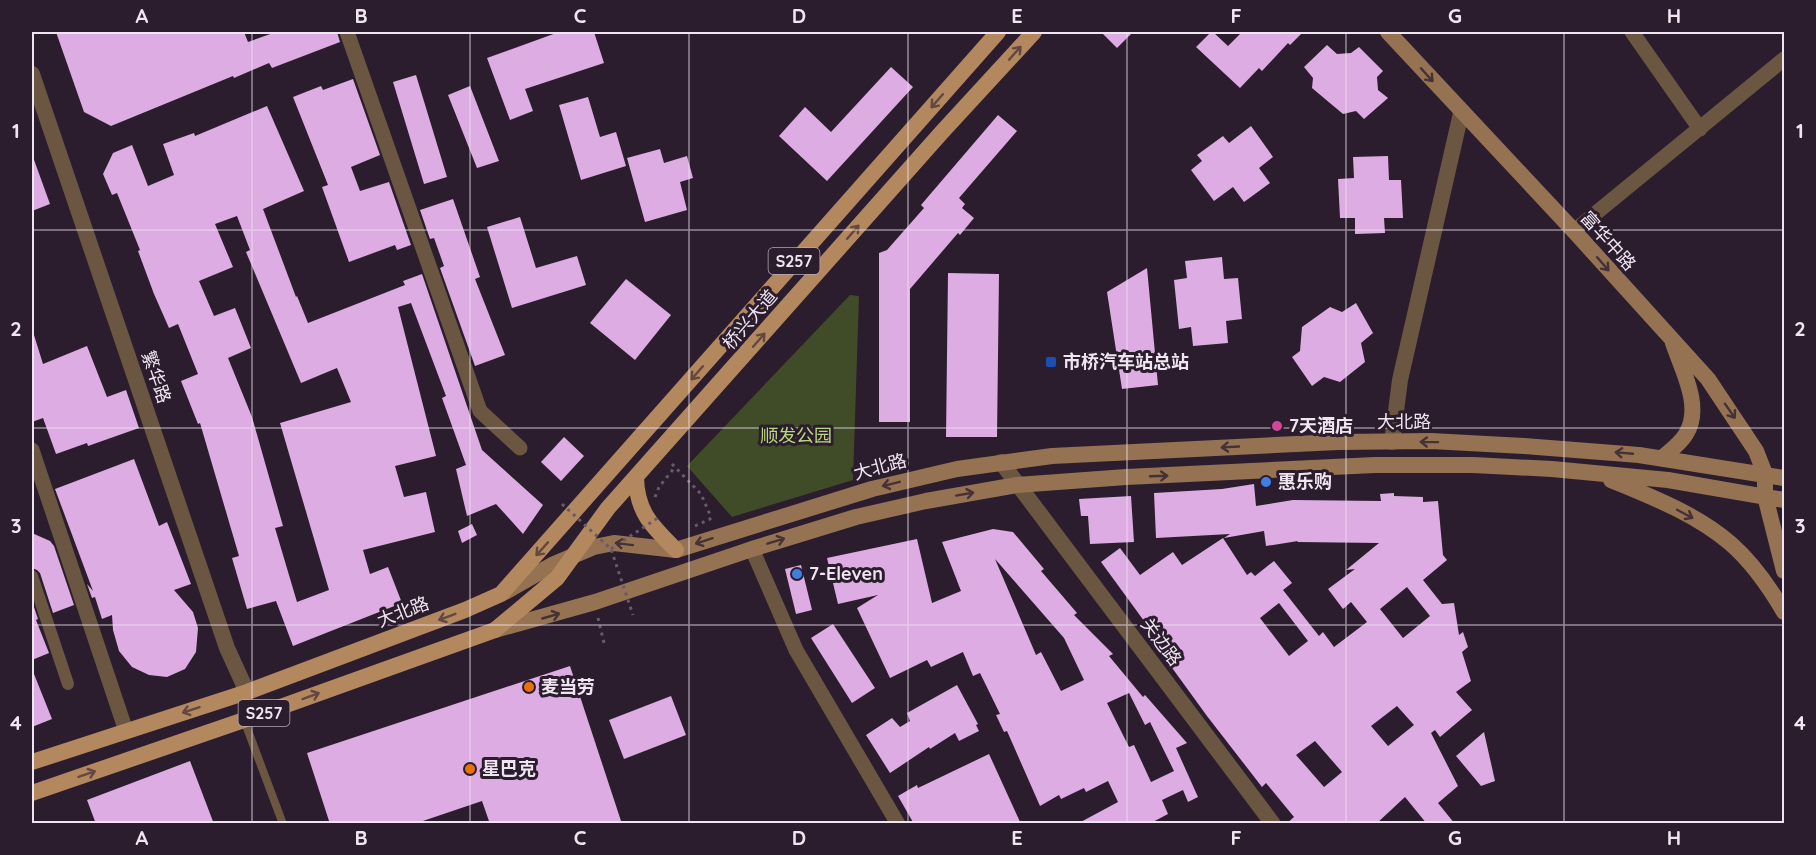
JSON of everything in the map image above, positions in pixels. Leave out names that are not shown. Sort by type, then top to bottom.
[{"type":"main road","name":"桥兴大道","points":[[501,594],[998,32]]},
{"type":"main road","name":"桥兴大道","points":[[495,630],[557,578],[608,508],[942,132],[1034,32]]},
{"type":"main road","name":"富华中路","points":[[1388,32],[1574,231],[1708,379],[1756,451],[1765,474],[1765,496],[1785,571]]},
{"type":"main road","points":[[1662,458],[1686,435],[1693,413],[1692,399],[1670,336]]},
{"type":"main road","name":"大北路","points":[[32,762],[246,692],[465,610],[501,594],[573,555],[614,543],[676,550],[872,489],[948,471],[1001,462],[1075,454],[1392,442],[1524,446],[1662,458],[1785,478]]},
{"type":"main road","points":[[495,630],[595,602],[856,517],[926,501],[1017,485],[1126,477],[1375,465],[1473,465],[1552,469],[1668,480],[1784,500]]},
{"type":"main road","points":[[1593,473],[1659,500],[1698,521],[1730,543],[1756,571],[1785,612]]},
{"type":"main road","points":[[1765,474],[1784,500]]},
{"type":"main road","points":[[636,478],[638,496],[646,517],[653,528],[676,550]]},
{"type":"main road","name":"S257","points":[[32,793],[495,630]]},
{"type":"street","points":[[347,32],[480,411],[520,448]]},
{"type":"street","points":[[1632,32],[1700,129]]},
{"type":"street","points":[[1574,231],[1785,60]]},
{"type":"street","name":"繁华路","points":[[32,74],[227,648],[246,692]]},
{"type":"street","points":[[1392,442],[1400,380],[1461,112]]},
{"type":"street","points":[[32,450],[126,731]]},
{"type":"street","name":"关边路","points":[[1001,462],[1273,824]]},
{"type":"street","points":[[752,549],[796,650],[898,824]]},
{"type":"street","points":[[32,576],[68,684]]},
{"type":"lane","points":[[244,720],[282,824]]},
{"type":"path","points":[[654,502],[656,494],[674,465],[701,494],[712,518],[714,529]]},
{"type":"path","points":[[562,504],[612,549],[633,615]]},
{"type":"path","points":[[656,511],[663,521]]},
{"type":"path","points":[[612,549],[659,517]]},
{"type":"path","points":[[687,528],[712,518]]},
{"type":"green space","name":"顺发公园","points":[[850,295],[859,296],[853,480],[732,517],[687,466]]},
{"type":"building","points":[[56,32],[244,32],[248,42],[276,32],[337,32],[340,42],[272,68],[269,63],[234,78],[233,76],[111,126],[84,112]]},
{"type":"building","points":[[559,32],[594,32],[604,63],[525,89],[533,111],[510,120],[487,58]]},
{"type":"building","points":[[1101,32],[1133,32],[1117,48]]},
{"type":"building","points":[[1211,32],[1228,46],[1242,32],[1303,32],[1290,45],[1288,43],[1262,71],[1259,68],[1240,88],[1196,47]]},
{"type":"building","points":[[1327,45],[1337,54],[1351,53],[1359,47],[1383,71],[1377,77],[1378,90],[1388,98],[1364,119],[1356,111],[1343,114],[1312,88],[1313,78],[1304,67]]},
{"type":"building","points":[[891,67],[913,87],[827,181],[779,136],[805,107],[831,132]]},
{"type":"building","points":[[416,75],[447,177],[424,184],[393,82]]},
{"type":"building","points":[[353,79],[380,155],[351,167],[360,191],[389,182],[411,245],[397,250],[395,245],[349,262],[322,187],[328,185],[293,97],[321,86],[323,90]]},
{"type":"building","points":[[470,86],[499,161],[477,168],[448,95]]},
{"type":"building","points":[[588,97],[600,137],[616,132],[626,166],[581,180],[559,105]]},
{"type":"building","points":[[267,106],[304,191],[263,209],[308,323],[405,285],[403,281],[422,274],[482,450],[543,505],[523,534],[496,504],[467,516],[456,469],[466,465],[442,398],[446,396],[411,303],[398,307],[436,456],[395,466],[404,497],[426,492],[435,532],[363,550],[370,574],[388,567],[402,603],[293,646],[276,601],[247,609],[232,558],[239,556],[200,423],[198,424],[181,381],[198,374],[178,324],[169,328],[117,193],[112,195],[103,174],[113,153],[132,145],[148,186],[174,175],[163,144],[194,133],[195,136]],"holes":[[[237,216],[250,250],[246,252],[301,383],[337,368],[351,402],[280,423],[329,590],[297,602],[275,528],[283,526],[252,417],[228,358],[251,348],[235,308],[214,316],[199,281],[233,267],[215,224]]]},
{"type":"building","points":[[998,115],[1017,131],[959,198],[965,204],[962,208],[974,218],[960,235],[958,233],[910,289],[910,422],[879,422],[879,253],[887,250],[924,208],[921,205]]},
{"type":"building","points":[[1251,126],[1273,157],[1259,168],[1270,183],[1244,202],[1233,187],[1214,201],[1191,170],[1202,161],[1197,155],[1223,136],[1229,143]]},
{"type":"building","points":[[660,149],[664,163],[687,156],[693,178],[680,182],[687,210],[645,222],[627,158]]},
{"type":"building","points":[[1388,156],[1389,180],[1401,180],[1403,218],[1384,218],[1385,233],[1355,234],[1355,218],[1340,218],[1338,179],[1354,178],[1353,157]]},
{"type":"building","points":[[32,158],[50,204],[32,211]]},
{"type":"building","points":[[453,199],[480,277],[475,279],[505,355],[475,366],[440,268],[444,266],[434,238],[430,239],[420,210]]},
{"type":"building","points":[[520,217],[536,268],[577,256],[586,285],[512,308],[487,227]]},
{"type":"building","points":[[1222,257],[1224,279],[1238,278],[1242,319],[1226,321],[1228,343],[1193,346],[1191,327],[1179,329],[1174,280],[1187,278],[1185,261]]},
{"type":"building","points":[[1147,268],[1158,385],[1122,389],[1107,292]]},
{"type":"building","points":[[948,273],[999,274],[997,437],[946,437]]},
{"type":"building","points":[[626,279],[671,315],[635,360],[590,323]]},
{"type":"building","points":[[1356,303],[1373,333],[1361,343],[1365,362],[1340,382],[1324,377],[1312,386],[1292,357],[1300,351],[1302,327],[1330,307],[1342,312]]},
{"type":"building","points":[[32,335],[34,335],[43,364],[87,346],[107,397],[126,390],[139,428],[88,446],[87,443],[56,454],[43,418],[32,422]]},
{"type":"building","points":[[564,437],[584,456],[561,481],[541,462]]},
{"type":"building","points":[[134,459],[159,526],[167,522],[191,584],[174,590],[193,612],[198,628],[196,652],[185,669],[167,677],[149,675],[132,667],[119,651],[113,630],[112,615],[102,619],[95,597],[92,598],[87,584],[93,591],[55,489]]},
{"type":"building","points":[[1254,484],[1256,506],[1293,500],[1381,501],[1380,494],[1394,493],[1394,496],[1423,497],[1423,502],[1438,501],[1443,555],[1447,560],[1423,580],[1442,604],[1454,603],[1459,635],[1463,632],[1468,647],[1462,652],[1471,681],[1456,692],[1472,710],[1440,737],[1435,730],[1431,733],[1458,786],[1438,803],[1455,824],[1427,824],[1405,797],[1376,824],[1286,824],[1294,817],[1266,783],[1262,787],[1170,665],[1172,663],[1152,638],[1155,636],[1101,562],[1120,548],[1140,575],[1173,552],[1182,565],[1223,538],[1247,575],[1251,572],[1255,576],[1274,561],[1292,583],[1283,590],[1319,636],[1323,632],[1334,647],[1367,622],[1351,602],[1343,609],[1328,589],[1355,569],[1346,570],[1379,543],[1298,541],[1266,546],[1264,531],[1224,538],[1230,534],[1156,538],[1154,493],[1222,489]],"holes":[[[1407,587],[1430,616],[1403,638],[1380,609]],[[1279,603],[1308,641],[1289,656],[1260,618]],[[1397,706],[1414,725],[1388,746],[1371,726]],[[1315,741],[1342,772],[1324,787],[1296,755]]]},
{"type":"building","points":[[1131,496],[1134,542],[1090,544],[1088,516],[1081,516],[1079,499]]},
{"type":"building","points":[[472,524],[477,535],[462,543],[458,531]]},
{"type":"building","points":[[993,529],[1013,532],[1044,569],[1041,571],[1077,613],[1074,615],[1113,654],[1109,656],[1143,697],[1145,695],[1187,743],[1176,748],[1198,797],[1188,802],[1183,790],[1162,800],[1168,814],[1149,824],[1077,824],[1118,802],[1108,781],[1086,792],[1084,788],[1061,799],[1059,795],[1040,806],[1007,731],[1004,732],[996,715],[1000,714],[980,673],[973,676],[963,652],[931,667],[927,660],[890,678],[857,608],[878,595],[838,604],[827,558],[917,539],[932,603],[961,591],[942,542]],"holes":[[[995,559],[1064,638],[1084,680],[1061,691],[1041,652],[1036,655]],[[1129,693],[1145,725],[1150,722],[1174,771],[1151,782],[1134,745],[1129,747],[1107,703]]]},
{"type":"building","points":[[32,533],[50,541],[54,546],[74,605],[53,613],[40,573],[32,568]]},
{"type":"building","points":[[801,565],[812,610],[796,614],[785,569]]},
{"type":"building","points":[[32,601],[38,619],[36,620],[49,653],[32,660]]},
{"type":"building","points":[[833,624],[875,688],[852,703],[811,638]]},
{"type":"building","points":[[570,666],[622,824],[490,824],[482,801],[414,824],[330,824],[307,753]]},
{"type":"building","points":[[32,669],[52,719],[32,727]]},
{"type":"building","points":[[957,685],[978,724],[976,725],[979,731],[959,741],[955,733],[890,773],[866,735],[892,718],[900,727],[910,721],[907,713]]},
{"type":"building","points":[[671,696],[686,735],[624,759],[609,720]]},
{"type":"building","points":[[1484,732],[1495,781],[1481,786],[1456,756]]},
{"type":"building","points":[[989,754],[1021,824],[914,824],[898,796],[917,785],[918,788]]},
{"type":"building","points":[[190,761],[214,824],[96,824],[87,800]]},
{"type":"place","name":"市桥汽车站总站","points":[[1051,362]]},
{"type":"place","name":"7天酒店","points":[[1277,426]]},
{"type":"place","name":"惠乐购","points":[[1266,482]]},
{"type":"place","name":"7-Eleven","points":[[797,574]]},
{"type":"place","name":"麦当劳","points":[[529,687]]},
{"type":"place","name":"星巴克","points":[[470,769]]}]
